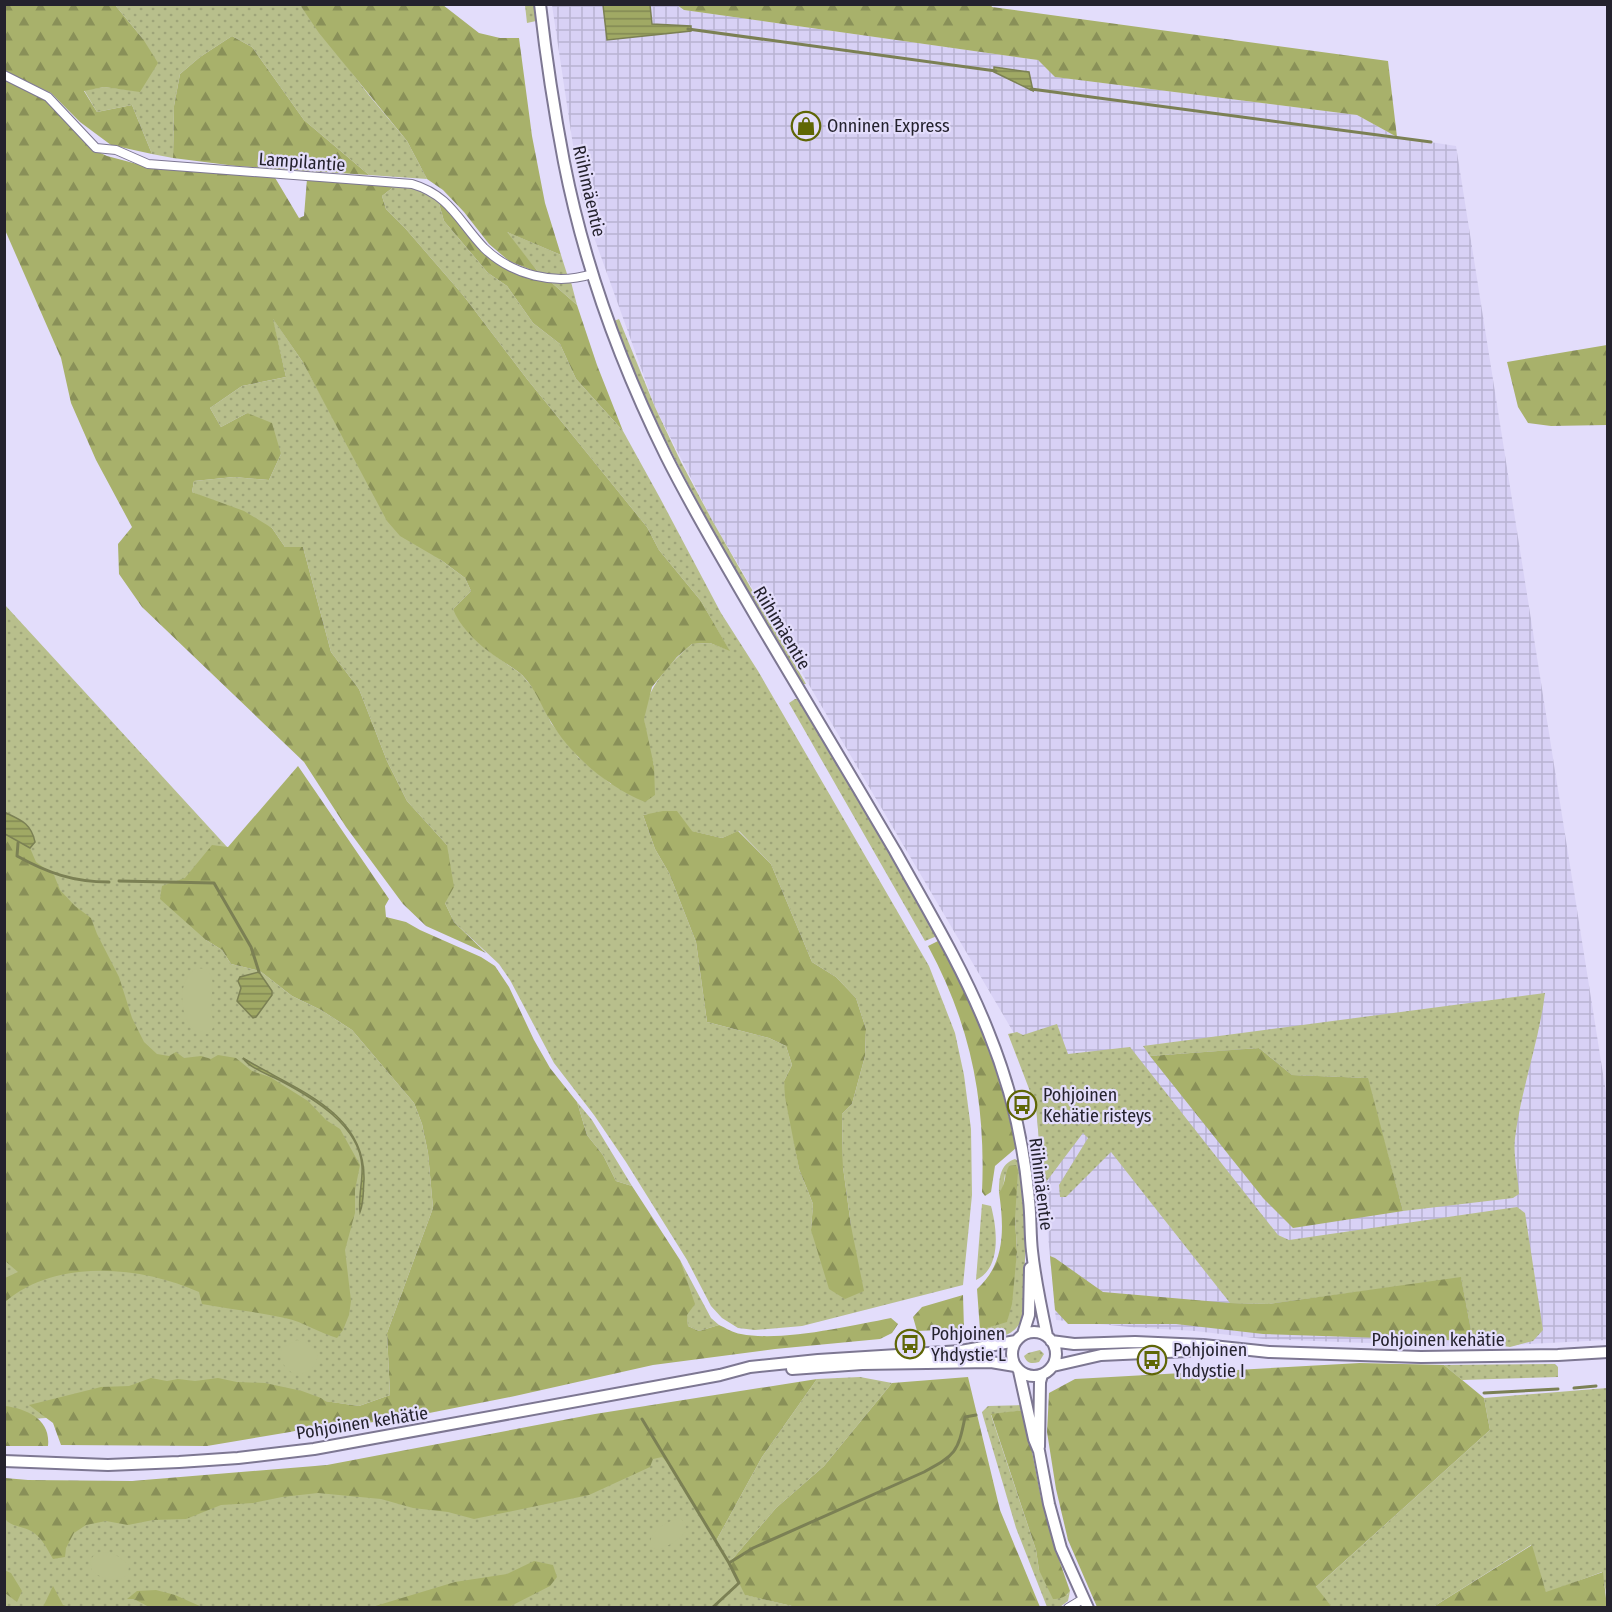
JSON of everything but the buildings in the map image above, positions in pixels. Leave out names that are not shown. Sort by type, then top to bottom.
[{"type":"main road","name":"Riihimäentie","points":[[540,4],[564,163],[592,274],[624,362],[671,466],[708,536],[943,936],[987,1028],[1005,1080],[1018,1132],[1029,1199],[1032,1252],[1049,1338]]},
{"type":"main road","name":"Riihimäentie","points":[[1019,1338],[1029,1314],[1032,1252]]},
{"type":"main road","points":[[1017,1369],[1030,1376],[1042,1375],[1053,1366],[1056,1353],[1049,1338],[1035,1332],[1019,1338],[1011,1356],[1017,1369],[1039,1451],[1049,1504],[1061,1548],[1086,1604]]},
{"type":"main road","name":"Pohjoinen kehätie","points":[[720,1375],[750,1367],[818,1360],[961,1351],[1019,1338]]},
{"type":"main road","name":"Pohjoinen kehätie","points":[[1049,1338],[1074,1344],[1135,1342],[1203,1345],[1269,1352],[1421,1357],[1608,1352]]},
{"type":"main road","name":"Pohjoinen kehätie","points":[[1053,1366],[1101,1355],[1179,1351],[1250,1354],[1269,1352]]},
{"type":"main road","name":"Pohjoinen kehätie","points":[[4,1461],[108,1465],[238,1458],[314,1449],[626,1390],[720,1375],[862,1365],[991,1362],[1017,1369]]},
{"type":"main road","points":[[1039,1451],[1042,1375]]},
{"type":"street","name":"Lampilantie","points":[[4,75],[48,98],[96,148],[116,150],[148,164],[412,184],[426,188],[440,196],[484,248],[506,265],[537,277],[562,280],[592,274]]},
{"type":"street","points":[[1068,1608],[1086,1604]]},
{"type":"shaded area","points":[[115,5],[300,5],[407,141],[427,179],[369,175],[304,120],[252,47],[232,36],[200,57],[180,74],[174,106],[173,158],[152,154],[132,105],[97,112],[84,90],[104,87],[140,91],[143,39]]},
{"type":"shaded area","points":[[525,5],[534,5],[536,21],[527,23]]},
{"type":"shaded area","points":[[552,5],[677,5],[684,10],[1038,60],[1056,77],[1357,115],[1397,137],[1456,146],[1607,1099],[1607,1340],[1473,1347],[1263,1339],[1056,1320],[1033,1076],[1015,1035],[712,520],[655,407],[580,192]]},
{"type":"shaded area","points":[[603,5],[650,5],[652,24],[691,26],[691,31],[607,40]]},
{"type":"shaded area","points":[[994,67],[1029,72],[1033,91],[994,72]]},
{"type":"shaded area","points":[[396,185],[420,187],[438,200],[444,221],[488,273],[507,286],[533,323],[560,344],[576,379],[623,431],[721,613],[758,671],[929,966],[955,1033],[964,1075],[971,1129],[972,1195],[963,1285],[802,1326],[755,1330],[738,1328],[722,1318],[711,1306],[687,1260],[626,1162],[554,1063],[510,980],[499,964],[454,922],[445,903],[447,845],[407,801],[387,761],[359,689],[331,652],[303,547],[285,547],[272,528],[192,492],[194,481],[234,477],[269,480],[281,454],[247,413],[221,427],[210,408],[242,386],[286,377],[272,317],[302,361],[370,485],[441,560],[465,578],[471,591],[453,609],[487,650],[521,674],[538,694],[551,723],[578,757],[611,784],[654,766],[645,732],[645,709],[653,688],[667,668],[692,644],[710,643],[729,650],[701,601],[659,550],[647,527],[527,379],[463,295],[386,209],[382,196]],"holes":[[[649,814],[691,831],[722,838],[739,831],[771,864],[812,962],[836,977],[856,998],[866,1029],[865,1056],[852,1104],[842,1114],[843,1167],[851,1226],[811,1230],[813,1204],[799,1169],[784,1081],[792,1065],[786,1046],[769,1038],[707,1022],[696,942],[669,873],[655,849],[643,815]]]},
{"type":"shaded area","points":[[505,231],[561,255],[568,277],[539,273]]},
{"type":"shaded area","points":[[571,282],[577,305],[552,283]]},
{"type":"shaded area","points":[[619,319],[655,407],[681,462],[806,684],[803,684],[751,596],[676,461],[633,369],[614,321]]},
{"type":"shaded area","points":[[5,605],[228,848],[206,940],[222,950],[231,964],[260,971],[292,996],[321,1010],[352,1030],[414,1103],[422,1124],[428,1153],[433,1208],[387,1333],[390,1395],[359,1406],[324,1401],[13,1420],[5,1418]]},
{"type":"shaded area","points":[[799,699],[809,715],[937,936],[925,941],[789,703]]},
{"type":"shaded area","points":[[4,812],[20,820],[31,830],[35,842],[30,848],[5,834]]},
{"type":"shaded area","points":[[196,968],[206,969],[213,985],[211,1007],[213,1027],[206,1034],[196,1032],[184,1013],[183,987],[190,973]]},
{"type":"shaded area","points":[[259,972],[272,991],[272,995],[253,1018],[237,1001],[241,988],[238,981],[240,977]]},
{"type":"shaded area","points":[[1545,993],[1515,1138],[1519,1194],[1513,1198],[1403,1211],[1367,1078],[1292,1075],[1259,1048],[1150,1056],[1143,1046]]},
{"type":"shaded area","points":[[1057,1024],[1068,1054],[1130,1047],[1278,1235],[1289,1240],[1517,1207],[1525,1213],[1543,1330],[1533,1341],[1510,1347],[1473,1341],[1461,1278],[1269,1304],[1230,1303],[1111,1152],[1066,1197],[1060,1197],[1059,1185],[1088,1138],[1083,1133],[1043,1186],[1036,1107],[1008,1034],[1017,1032],[1023,1035]]},
{"type":"shaded area","points":[[243,1058],[322,1104],[353,1136],[359,1151],[353,1138],[343,1126],[320,1105],[255,1068]]},
{"type":"shaded area","points":[[577,1102],[592,1120],[632,1186],[616,1181],[603,1155],[587,1135]]},
{"type":"shaded area","points":[[359,1151],[361,1156],[364,1180],[360,1212],[360,1201],[362,1177]]},
{"type":"shaded area","points":[[1015,1159],[1019,1167],[1026,1232],[1023,1316],[1012,1332],[993,1339],[980,1340],[983,1335],[980,1330],[1007,1321],[1017,1252],[1015,1218],[1005,1174],[1003,1188],[999,1192],[999,1187],[1003,1168]]},
{"type":"shaded area","points":[[982,1204],[991,1206],[996,1247],[990,1266],[976,1280]]},
{"type":"shaded area","points":[[680,1260],[711,1318],[719,1325],[699,1331],[688,1326]]},
{"type":"shaded area","points":[[297,1340],[311,1346],[317,1353],[316,1362],[311,1369],[303,1373],[294,1373],[286,1367],[280,1354],[282,1348]]},
{"type":"shaded area","points":[[1040,1350],[1044,1354],[1039,1362],[1030,1363],[1025,1359],[1024,1356],[1028,1353]]},
{"type":"shaded area","points":[[1555,1364],[1558,1367],[1558,1377],[1462,1380],[1444,1365]]},
{"type":"shaded area","points":[[860,1377],[892,1383],[824,1466],[776,1508],[729,1563],[746,1595],[796,1607],[5,1607],[5,1496],[662,1452],[716,1541],[762,1457],[817,1379]]},
{"type":"shaded area","points":[[1607,1388],[1607,1598],[1602,1572],[1546,1593],[1531,1545],[1433,1607],[1332,1607],[1315,1588],[1490,1430],[1484,1398]]},
{"type":"shaded area","points":[[1023,1405],[1024,1410],[991,1415],[1036,1550],[1039,1570],[1067,1595],[1070,1591],[1068,1601],[1060,1607],[1047,1607],[1016,1528],[982,1412],[988,1406]]},
{"type":"shaded area","points":[[680,1518],[685,1523],[686,1531],[683,1535],[673,1543],[657,1550],[651,1547],[652,1536],[659,1528]]},
{"type":"shaded area","points":[[96,1553],[114,1554],[124,1560],[129,1566],[128,1575],[119,1579],[110,1579],[101,1577],[92,1571],[90,1560]]},
{"type":"green space","points":[[5,4],[115,5],[143,39],[158,63],[140,92],[104,87],[84,91],[97,112],[132,105],[152,154],[111,145],[80,122],[51,93],[5,71]]},
{"type":"green space","points":[[300,5],[443,5],[479,33],[500,38],[519,38],[532,136],[545,203],[561,255],[507,232],[539,273],[509,261],[489,244],[464,212],[443,190],[427,179],[407,141],[319,33]]},
{"type":"green space","points":[[677,5],[991,5],[992,7],[1388,61],[1397,137],[1357,115],[1055,77],[1038,60],[684,10]]},
{"type":"green space","points":[[232,36],[252,47],[304,120],[369,175],[236,166],[173,158],[174,106],[180,74],[200,57]]},
{"type":"green space","points":[[4,79],[46,100],[92,149],[107,156],[156,169],[274,176],[299,218],[304,216],[307,179],[396,185],[382,196],[386,209],[463,295],[527,379],[647,527],[659,550],[701,601],[730,651],[710,643],[692,644],[677,657],[652,687],[644,719],[654,766],[655,795],[645,802],[604,779],[559,735],[527,680],[483,647],[459,621],[453,609],[471,591],[465,578],[441,560],[400,536],[387,521],[302,361],[273,319],[286,377],[242,386],[210,408],[221,427],[247,413],[272,423],[281,454],[269,480],[234,477],[194,481],[192,492],[244,511],[272,528],[285,547],[303,547],[331,652],[359,689],[387,761],[407,801],[447,845],[454,887],[445,903],[454,922],[486,953],[426,926],[403,904],[346,827],[304,762],[142,607],[119,574],[118,544],[132,527],[96,460],[71,403],[61,358],[5,230]]},
{"type":"green space","points":[[438,200],[481,250],[504,268],[528,278],[552,283],[577,305],[623,431],[576,379],[560,344],[533,323],[507,286],[488,273],[444,221]]},
{"type":"green space","points":[[1607,345],[1607,425],[1551,426],[1528,423],[1518,407],[1507,362]]},
{"type":"green space","points":[[298,766],[389,899],[385,906],[386,917],[406,922],[481,957],[495,966],[509,987],[550,1068],[577,1102],[587,1135],[603,1155],[616,1181],[632,1186],[680,1260],[695,1304],[687,1315],[688,1326],[699,1331],[719,1325],[732,1332],[776,1336],[836,1329],[891,1318],[898,1324],[892,1333],[880,1339],[775,1349],[653,1365],[399,1419],[366,1423],[340,1421],[207,1446],[61,1445],[53,1423],[29,1405],[101,1387],[129,1386],[151,1378],[167,1381],[178,1379],[195,1381],[218,1378],[237,1382],[265,1383],[302,1391],[325,1401],[359,1406],[390,1395],[387,1333],[433,1208],[428,1153],[422,1124],[414,1103],[352,1030],[321,1010],[292,996],[260,971],[231,964],[222,950],[206,940],[160,899],[162,886],[185,878],[212,845],[228,847]]},
{"type":"green space","points":[[677,811],[692,831],[722,838],[738,831],[771,864],[812,962],[836,977],[856,998],[866,1029],[865,1056],[852,1104],[842,1114],[843,1167],[851,1226],[864,1291],[845,1299],[829,1289],[811,1230],[813,1204],[799,1169],[785,1097],[784,1081],[792,1065],[786,1046],[769,1038],[707,1022],[696,942],[669,873],[655,849],[643,815]]},
{"type":"green space","points":[[5,834],[30,848],[36,862],[54,875],[60,890],[75,906],[91,918],[119,977],[132,1018],[144,1042],[157,1054],[169,1056],[176,1052],[184,1058],[201,1056],[211,1059],[218,1055],[236,1058],[252,1071],[270,1077],[308,1101],[326,1120],[340,1129],[360,1165],[355,1190],[355,1213],[345,1250],[351,1301],[349,1315],[337,1338],[285,1318],[202,1304],[199,1292],[151,1276],[126,1272],[99,1271],[49,1278],[26,1288],[5,1302],[5,1278],[18,1272],[4,1260]]},
{"type":"green space","points":[[938,941],[957,974],[989,1051],[1016,1148],[995,1166],[991,1192],[985,1196],[982,1192],[981,1127],[973,1065],[955,1005],[928,946]]},
{"type":"green space","points":[[1259,1048],[1292,1075],[1368,1078],[1403,1211],[1293,1228],[1263,1198],[1150,1056]]},
{"type":"green space","points":[[1016,1165],[1018,1170],[1015,1218],[1017,1252],[1012,1304],[1007,1322],[980,1330],[977,1289],[993,1268],[998,1256],[1002,1231],[999,1192],[1009,1166]]},
{"type":"green space","points":[[1050,1256],[1103,1292],[1230,1303],[1269,1304],[1461,1277],[1473,1341],[1263,1334],[1176,1324],[1068,1324],[1055,1310]]},
{"type":"green space","points":[[963,1295],[964,1329],[917,1331],[913,1317],[922,1307]]},
{"type":"green space","points":[[1360,1363],[1444,1365],[1484,1398],[1490,1430],[1316,1587],[1332,1607],[1097,1607],[1068,1540],[1056,1489],[1047,1432],[1049,1393],[1075,1379]]},
{"type":"green space","points":[[968,1377],[1000,1510],[1040,1607],[796,1607],[745,1595],[729,1563],[776,1508],[824,1466],[892,1383]]},
{"type":"green space","points":[[817,1379],[762,1457],[716,1541],[670,1465],[662,1457],[653,1459],[650,1467],[589,1495],[474,1519],[448,1512],[413,1508],[381,1499],[318,1493],[253,1503],[221,1505],[186,1519],[153,1520],[128,1525],[106,1521],[86,1525],[74,1533],[66,1548],[65,1557],[53,1559],[35,1534],[5,1519],[5,1478],[132,1481],[327,1465],[595,1414]]},
{"type":"green space","points":[[5,1406],[22,1410],[36,1417],[46,1429],[48,1446],[5,1446]]},
{"type":"green space","points":[[1024,1410],[1041,1498],[1070,1591],[1058,1599],[1053,1599],[1039,1570],[1036,1550],[991,1414]]},
{"type":"green space","points":[[1532,1545],[1546,1592],[1603,1572],[1607,1607],[1433,1607]]},
{"type":"green space","points":[[534,1561],[553,1565],[557,1577],[550,1586],[509,1607],[372,1607],[455,1582],[507,1574]]},
{"type":"green space","points":[[4,1570],[11,1573],[22,1591],[17,1602],[5,1593]]},
{"type":"green space","points":[[53,1586],[63,1605],[69,1607],[43,1607]]},
{"type":"green space","points":[[156,1590],[175,1595],[202,1607],[149,1607],[134,1599],[127,1599],[137,1591]]},
{"type":"waterway","points":[[688,29],[996,71]]},
{"type":"waterway","points":[[1031,89],[1431,142]]},
{"type":"waterway","points":[[18,843],[17,856],[39,867],[72,878],[109,882]]},
{"type":"waterway","points":[[119,881],[214,883],[251,947],[259,972]]},
{"type":"waterway","points":[[1574,1388],[1596,1386]]},
{"type":"waterway","points":[[1484,1393],[1558,1389]]},
{"type":"waterway","points":[[712,1608],[739,1583],[729,1563],[753,1548],[924,1472],[954,1452],[965,1417],[976,1415]]},
{"type":"waterway","points":[[642,1419],[729,1563]]},
{"type":"place","name":"Onninen Express","points":[[806,126]]},
{"type":"place","name":"Pohjoinen Kehätie risteys","points":[[1022,1105]]},
{"type":"place","name":"Pohjoinen Yhdystie L","points":[[910,1344]]},
{"type":"place","name":"Pohjoinen Yhdystie I","points":[[1152,1360]]}]
